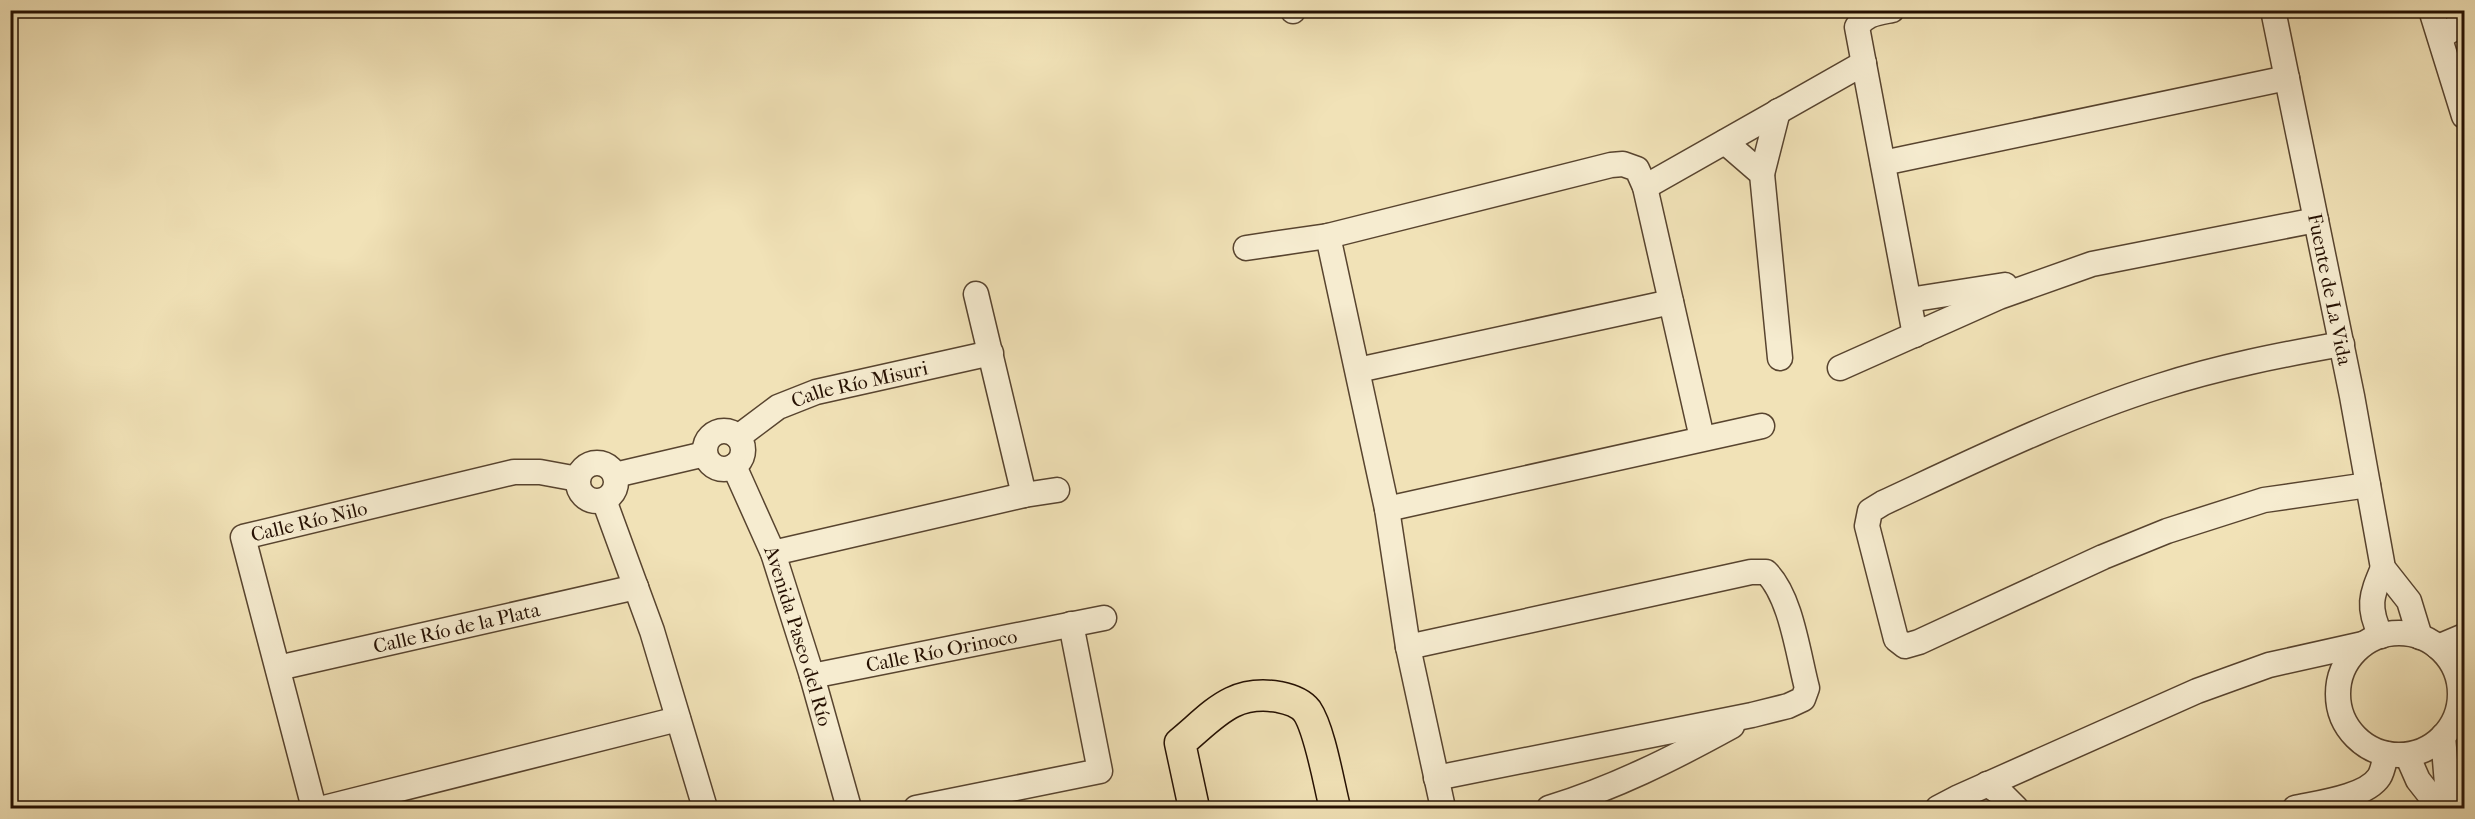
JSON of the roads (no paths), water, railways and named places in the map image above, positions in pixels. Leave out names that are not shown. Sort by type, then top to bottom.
[{"type":"main road","points":[[1194,808],[1180,743],[1237,699],[1263,695],[1291,699],[1307,710],[1318,740],[1335,808]]},
{"type":"street","points":[[1892,10],[1870,15],[1857,27],[1915,334]]},
{"type":"street","name":"Fuente de La Vida","points":[[2273,10],[2342,344],[2383,568],[2409,601],[2429,642]]},
{"type":"street","points":[[2431,10],[2464,116]]},
{"type":"street","points":[[2440,37],[2464,22]]},
{"type":"street","points":[[1645,188],[1864,63]]},
{"type":"street","points":[[1883,163],[2287,78]]},
{"type":"street","points":[[1778,111],[1762,174],[1780,358]]},
{"type":"street","points":[[1725,142],[1762,174]]},
{"type":"street","points":[[1246,248],[1328,236],[1507,193],[1611,165],[1623,164],[1637,170],[1645,188],[1702,438]]},
{"type":"street","points":[[1840,368],[1999,297],[2092,264],[2316,220]]},
{"type":"street","points":[[1328,236],[1387,509],[1408,647],[1443,808]]},
{"type":"street","points":[[1909,300],[2052,277]]},
{"type":"street","points":[[976,294],[1024,495]]},
{"type":"street","points":[[1358,370],[1671,302]]},
{"type":"street","points":[[2342,344],[2255,360],[2160,385],[2094,409],[1883,503],[1870,512],[1867,526],[1896,639],[1905,646],[1919,642],[2103,557],[2167,531],[2264,500],[2368,485]]},
{"type":"street","name":"Calle Río Misuri","points":[[738,437],[778,407],[816,392],[991,353]]},
{"type":"street","points":[[1387,509],[1762,426]]},
{"type":"street","points":[[728,431],[738,437],[743,453],[742,458],[729,469],[712,465],[705,454],[707,442],[715,433],[728,431]]},
{"type":"street","points":[[615,475],[705,454]]},
{"type":"street","points":[[595,464],[607,466],[615,475],[613,492],[604,500],[588,499],[580,490],[578,479],[584,469],[595,464]]},
{"type":"street","name":"Avenida Paseo del Río","points":[[734,466],[773,553],[812,676],[849,808]]},
{"type":"street","name":"Calle Río Nilo","points":[[314,808],[243,537],[514,472],[540,472],[578,479]]},
{"type":"street","points":[[773,553],[1057,489]]},
{"type":"street","points":[[604,500],[652,631],[705,808]]},
{"type":"street","points":[[2383,568],[2371,596],[2376,625],[2372,640],[2349,659],[2340,676],[2337,696],[2341,716],[2352,734],[2367,747],[2397,755],[2427,749],[2454,720]]},
{"type":"street","points":[[1408,647],[1751,572],[1766,572],[1776,582],[1783,597],[1807,688],[1803,699],[1752,715],[1436,778]]},
{"type":"street","name":"Calle Río de la Plata","points":[[278,668],[636,587]]},
{"type":"street","name":"Calle Río Orinoco","points":[[812,676],[1104,618]]},
{"type":"street","points":[[916,808],[1100,771],[1071,624]]},
{"type":"street","points":[[1938,808],[2197,691],[2269,666],[2401,633],[2429,642],[2451,662],[2458,680],[2460,700],[2454,720],[2449,808]]},
{"type":"street","points":[[2429,642],[2464,636]]},
{"type":"street","points":[[1549,808],[1588,796],[1662,764],[1752,715]]},
{"type":"street","points":[[324,808],[678,719]]},
{"type":"street","points":[[2295,808],[2363,790],[2373,784],[2397,755]]},
{"type":"street","points":[[2397,755],[2440,808]]},
{"type":"street","points":[[1987,784],[2002,794],[2016,808]]}]
